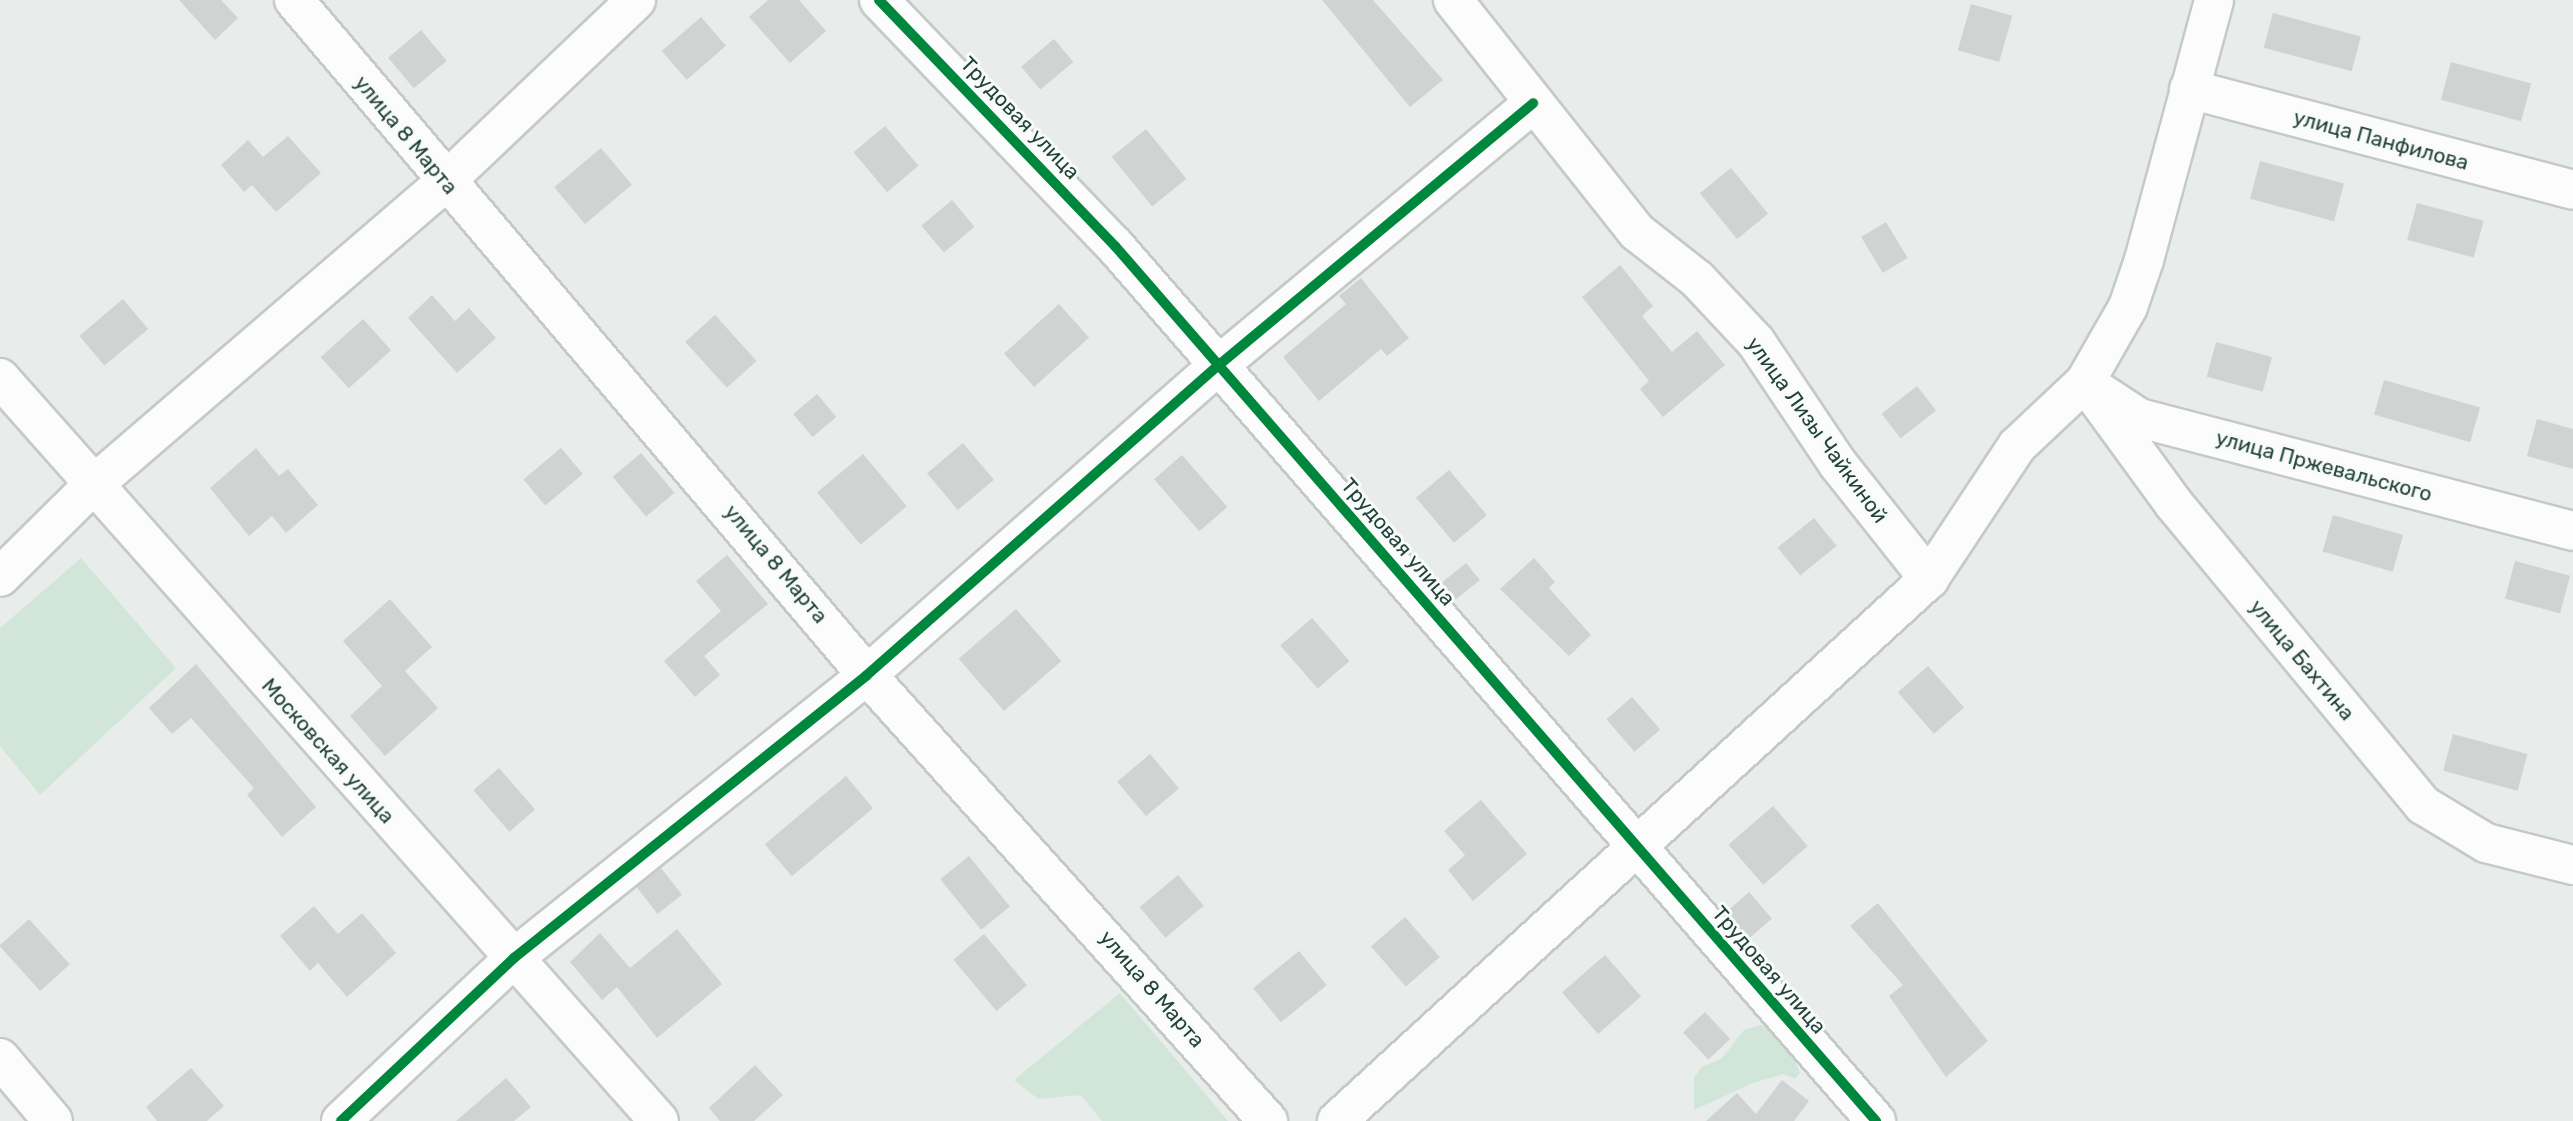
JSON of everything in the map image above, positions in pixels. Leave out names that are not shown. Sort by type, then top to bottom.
[{"type":"street","name":"улица 8 Марта","points":[[294,0],[444,183],[677,443],[867,675],[1268,1121]]},
{"type":"street","points":[[0,578],[92,486],[444,183],[636,0]]},
{"type":"street","name":"Трудовая улица","points":[[878,0],[1051,178],[1219,365],[1876,1121]]},
{"type":"street","name":"улица Лизы Чайкиной","points":[[1452,0],[1533,103],[1580,153],[1637,232],[1697,279],[1756,342],[1845,473],[1929,579]]},
{"type":"street","points":[[1337,1121],[1929,579],[2017,446],[2085,382],[2128,307],[2144,260],[2214,0]]},
{"type":"street","name":"улица Панфилова","points":[[2189,89],[2573,190]]},
{"type":"street","points":[[341,1121],[514,958],[867,675],[1219,365],[1533,103]]},
{"type":"street","name":"Московская улица","points":[[0,379],[92,486],[659,1121]]},
{"type":"street","name":"улица Пржевальского","points":[[2085,382],[2139,418],[2573,531]]},
{"type":"street","name":"улица Бахтина","points":[[2085,382],[2174,504],[2423,805],[2486,843],[2573,864]]},
{"type":"street","points":[[0,1058],[53,1121]]},
{"type":"green space","points":[[81,558],[176,668],[40,795],[0,746],[0,628]]},
{"type":"green space","points":[[1120,993],[1228,1121],[1102,1121],[1081,1095],[1038,1099],[1014,1080]]},
{"type":"green space","points":[[1761,1025],[1783,1033],[1800,1073],[1795,1079],[1783,1074],[1753,1083],[1694,1110],[1694,1077],[1702,1067],[1722,1058],[1744,1030]]},
{"type":"building","points":[[179,0],[221,0],[238,18],[215,40]]},
{"type":"building","points":[[768,0],[799,0],[826,31],[790,63],[749,17]]},
{"type":"building","points":[[1322,0],[1373,0],[1443,80],[1410,107]]},
{"type":"building","points":[[1971,4],[2012,16],[1999,62],[1958,50]]},
{"type":"building","points":[[2273,13],[2361,37],[2352,71],[2264,48]]},
{"type":"building","points":[[701,17],[726,46],[687,80],[662,51]]},
{"type":"building","points":[[421,30],[447,61],[414,88],[388,58]]},
{"type":"building","points":[[1054,39],[1073,62],[1040,90],[1021,67]]},
{"type":"building","points":[[2451,62],[2531,83],[2521,121],[2441,100]]},
{"type":"building","points":[[885,126],[918,166],[887,192],[854,152]]},
{"type":"building","points":[[1146,129],[1186,179],[1152,206],[1112,157]]},
{"type":"building","points":[[288,136],[321,173],[276,212],[252,185],[244,192],[221,165],[248,140],[263,157]]},
{"type":"building","points":[[601,148],[632,185],[585,224],[554,187]]},
{"type":"building","points":[[2260,161],[2344,184],[2334,221],[2250,199]]},
{"type":"building","points":[[1731,168],[1768,214],[1737,239],[1700,193]]},
{"type":"building","points":[[952,200],[974,227],[944,253],[921,226]]},
{"type":"building","points":[[2417,203],[2484,221],[2474,258],[2407,240]]},
{"type":"building","points":[[1886,222],[1908,258],[1883,273],[1861,237]]},
{"type":"building","points":[[1620,265],[1653,306],[1642,316],[1672,352],[1697,331],[1725,365],[1663,417],[1640,389],[1649,381],[1582,297]]},
{"type":"building","points":[[1361,278],[1409,338],[1387,356],[1381,349],[1319,401],[1283,357],[1346,304],[1339,296]]},
{"type":"building","points":[[432,295],[455,321],[469,308],[496,338],[457,373],[408,318]]},
{"type":"building","points":[[123,299],[148,329],[104,366],[79,336]]},
{"type":"building","points":[[1059,304],[1089,337],[1034,387],[1004,354]]},
{"type":"building","points":[[715,315],[756,361],[727,388],[685,342]]},
{"type":"building","points":[[363,319],[391,350],[349,388],[321,357]]},
{"type":"building","points":[[2216,342],[2272,357],[2263,392],[2207,377]]},
{"type":"building","points":[[2384,380],[2480,408],[2470,442],[2374,415]]},
{"type":"building","points":[[1917,386],[1936,410],[1901,438],[1882,414]]},
{"type":"building","points":[[817,394],[836,417],[813,437],[793,414]]},
{"type":"building","points":[[2537,419],[2573,429],[2573,469],[2527,456]]},
{"type":"building","points":[[963,443],[994,480],[958,510],[927,473]]},
{"type":"building","points":[[256,448],[279,476],[288,469],[318,505],[286,533],[272,516],[249,536],[210,488]]},
{"type":"building","points":[[561,448],[583,474],[545,506],[523,479]]},
{"type":"building","points":[[641,453],[674,493],[646,517],[613,477]]},
{"type":"building","points":[[863,454],[907,506],[861,545],[817,493]]},
{"type":"building","points":[[1182,455],[1227,507],[1199,531],[1154,479]]},
{"type":"building","points":[[1449,470],[1487,515],[1454,543],[1416,498]]},
{"type":"building","points":[[2333,515],[2403,535],[2393,572],[2323,552]]},
{"type":"building","points":[[1814,518],[1837,546],[1800,576],[1777,548]]},
{"type":"building","points":[[727,555],[768,604],[704,656],[720,675],[695,697],[664,661],[721,611],[696,581]]},
{"type":"building","points":[[1534,558],[1555,582],[1549,588],[1591,635],[1569,656],[1500,589]]},
{"type":"building","points":[[2515,561],[2570,576],[2560,613],[2505,599]]},
{"type":"building","points":[[1466,563],[1480,580],[1456,600],[1442,583]]},
{"type":"building","points":[[390,599],[432,647],[405,671],[438,708],[385,756],[350,716],[382,686],[343,641]]},
{"type":"building","points":[[1016,609],[1061,661],[1004,711],[959,659]]},
{"type":"building","points":[[1312,618],[1349,661],[1318,689],[1280,646]]},
{"type":"building","points":[[196,664],[316,807],[282,837],[247,795],[254,788],[191,718],[172,734],[149,708]]},
{"type":"building","points":[[1928,666],[1964,708],[1934,734],[1898,692]]},
{"type":"building","points":[[1632,697],[1660,729],[1635,752],[1606,719]]},
{"type":"building","points":[[2453,734],[2527,754],[2518,791],[2443,771]]},
{"type":"building","points":[[1150,754],[1179,788],[1146,816],[1117,782]]},
{"type":"building","points":[[499,768],[535,810],[509,832],[473,790]]},
{"type":"building","points":[[846,776],[873,808],[792,876],[765,844]]},
{"type":"building","points":[[1481,800],[1527,854],[1473,901],[1448,870],[1465,855],[1444,831]]},
{"type":"building","points":[[1773,806],[1808,846],[1763,885],[1728,845]]},
{"type":"building","points":[[969,856],[1010,907],[981,930],[940,879]]},
{"type":"building","points":[[661,868],[682,895],[658,914],[637,887]]},
{"type":"building","points":[[1178,875],[1204,906],[1165,938],[1140,907]]},
{"type":"building","points":[[1749,892],[1772,918],[1747,940],[1724,914]]},
{"type":"building","points":[[1878,903],[1988,1041],[1946,1077],[1889,996],[1903,985],[1850,926]]},
{"type":"building","points":[[314,906],[338,934],[362,913],[396,953],[347,997],[318,963],[310,971],[280,936]]},
{"type":"building","points":[[1405,917],[1440,957],[1406,987],[1371,947]]},
{"type":"building","points":[[29,919],[70,964],[40,991],[0,947]]},
{"type":"building","points":[[677,929],[722,984],[657,1038],[617,987],[602,1000],[570,962],[600,933],[630,968]]},
{"type":"building","points":[[984,934],[1027,985],[996,1011],[953,960]]},
{"type":"building","points":[[1299,951],[1327,985],[1281,1022],[1253,988]]},
{"type":"building","points":[[1605,955],[1641,997],[1598,1034],[1562,992]]},
{"type":"building","points":[[1705,1012],[1730,1039],[1708,1060],[1683,1032]]},
{"type":"building","points":[[755,1065],[783,1095],[754,1121],[720,1121],[709,1108]]},
{"type":"building","points":[[191,1068],[224,1106],[207,1121],[157,1121],[146,1107]]},
{"type":"building","points":[[506,1078],[531,1107],[514,1121],[456,1121]]},
{"type":"building","points":[[1782,1080],[1809,1101],[1794,1121],[1706,1121],[1737,1093],[1756,1114]]},
{"type":"cycle path","points":[[879,0],[1115,246],[1876,1121]]},
{"type":"cycle path","points":[[341,1121],[514,958],[867,675],[1219,365],[1533,103]]}]
